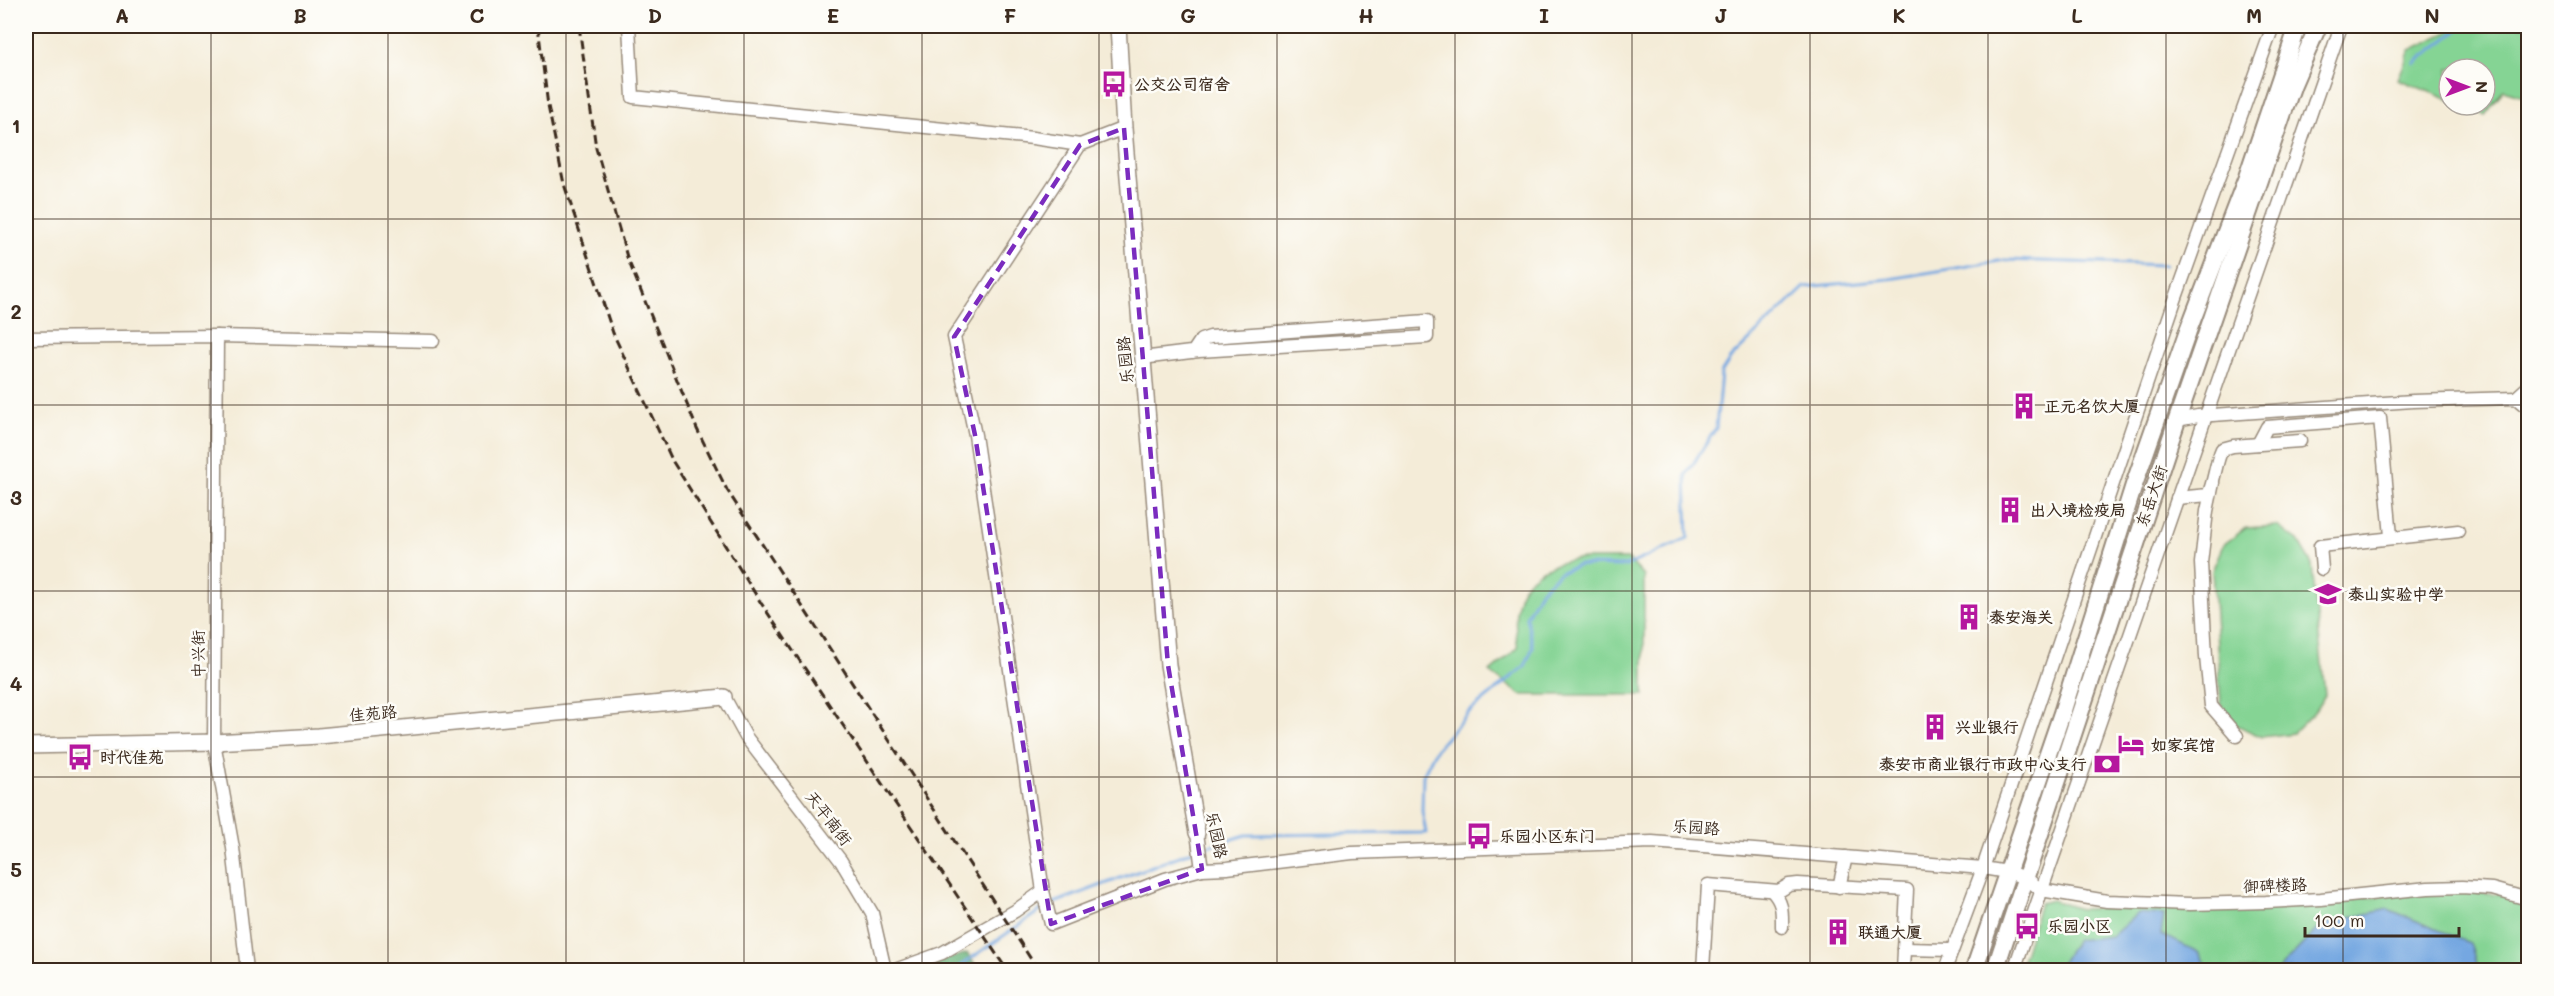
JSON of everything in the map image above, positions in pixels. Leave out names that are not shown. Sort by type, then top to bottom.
[{"type":"main road","name":"东岳大街","points":[[1974,970],[2062,713],[2134,485],[2188,331],[2247,177],[2298,26]]},
{"type":"main road","name":"东岳大街","points":[[1995,970],[2177,420],[2293,84],[2318,26]]},
{"type":"street","points":[[629,26],[633,98],[1034,138],[1080,145],[1124,128]]},
{"type":"street","name":"乐园路","points":[[1118,26],[1124,128],[1168,665],[1202,865],[1353,853],[1652,842],[1983,868],[2007,872],[2026,879]]},
{"type":"street","points":[[1945,970],[1983,868],[2174,303],[2273,26]]},
{"type":"street","points":[[2014,970],[2341,26]]},
{"type":"street","points":[[1080,145],[954,337],[975,435],[1044,895],[1051,924],[1202,865]]},
{"type":"street","points":[[1142,358],[1193,352],[1427,337],[1427,321],[1210,337],[1201,340],[1193,352]]},
{"type":"street","points":[[26,338],[217,336],[433,341]]},
{"type":"street","name":"中兴街","points":[[217,336],[214,741],[233,848],[247,970]]},
{"type":"street","points":[[2177,420],[2205,415],[2413,401],[2516,398],[2529,387]]},
{"type":"street","points":[[2516,398],[2529,408]]},
{"type":"street","points":[[2258,444],[2267,427],[2380,418],[2391,536]]},
{"type":"street","points":[[2207,511],[2216,463],[2222,449],[2300,441]]},
{"type":"street","points":[[2214,483],[2208,495],[2201,562],[2211,706],[2237,736]]},
{"type":"street","points":[[2177,498],[2208,495]]},
{"type":"street","points":[[2322,569],[2320,546],[2391,536],[2458,531]]},
{"type":"street","name":"佳苑路","points":[[26,746],[319,736],[724,697]]},
{"type":"street","name":"天平南街","points":[[724,697],[746,737],[841,861],[852,879],[872,913],[885,970]]},
{"type":"street","points":[[1839,886],[1846,857]]},
{"type":"street","name":"御碑楼路","points":[[2026,879],[2041,890],[2107,901],[2190,904],[2321,899],[2450,888],[2492,889],[2529,899]]},
{"type":"street","points":[[1703,970],[1708,885],[1779,891],[1789,885],[1798,884],[1907,890],[1903,970]]},
{"type":"street","points":[[1772,891],[1780,900],[1783,909],[1782,927]]},
{"type":"street","points":[[895,970],[942,953],[1044,895]]},
{"type":"street","points":[[1904,949],[1951,950]]},
{"type":"highlighted area","points":[[1124,128],[1142,358],[1168,665],[1202,869],[1051,924],[975,435],[954,337],[1080,145]]},
{"type":"green space","points":[[2451,26],[2528,26],[2528,98],[2504,90],[2497,99],[2497,57],[2437,57],[2437,95],[2398,79],[2410,50],[2448,32]]},
{"type":"green space","points":[[2277,526],[2298,541],[2312,565],[2325,695],[2315,711],[2293,733],[2262,737],[2236,725],[2221,704],[2212,571],[2223,545],[2246,528]]},
{"type":"green space","points":[[1578,559],[1628,559],[1644,576],[1644,695],[1521,695],[1490,672],[1518,648],[1516,613],[1518,599],[1524,587],[1532,577],[1544,569]]},
{"type":"green space","points":[[2455,891],[2503,894],[2528,906],[2528,970],[2019,970],[2040,903],[2052,900],[2080,909],[2237,906]]},
{"type":"green space","points":[[967,953],[979,970],[911,970]]},
{"type":"water","points":[[2388,909],[2470,943],[2478,970],[2278,970],[2322,924]]},
{"type":"water","points":[[2138,913],[2164,915],[2161,934],[2198,952],[2209,970],[2060,970],[2059,967],[2076,940],[2112,936]]},
{"type":"waterway","points":[[2415,63],[2463,26]]},
{"type":"waterway","points":[[1201,848],[1246,835],[1426,833],[1422,811],[1423,775],[1436,749],[1468,713],[1525,666],[1533,647],[1526,617],[1540,591],[1559,573],[1580,565],[1626,566],[1688,538],[1686,475],[1716,428],[1721,373],[1730,359],[1805,287],[1889,279],[2005,260],[2165,265]]},
{"type":"waterway","points":[[1049,905],[1195,850]]},
{"type":"waterway","points":[[954,970],[1044,908]]},
{"type":"railway","points":[[538,26],[548,106],[564,184],[613,333],[673,462],[761,603],[1007,970]]},
{"type":"railway","points":[[579,26],[596,148],[627,257],[697,429],[727,490],[1038,970]]},
{"type":"place","name":"公交公司宿舍","points":[[1114,84]]},
{"type":"place","name":"正元名饮大厦","points":[[2024,406]]},
{"type":"place","name":"出入境检疫局","points":[[2010,510]]},
{"type":"place","name":"泰山实验中学","points":[[2328,594]]},
{"type":"place","name":"泰安海关","points":[[1969,617]]},
{"type":"place","name":"兴业银行","points":[[1935,727]]},
{"type":"place","name":"如家宾馆","points":[[2131,745]]},
{"type":"place","name":"时代佳苑","points":[[80,757]]},
{"type":"place","name":"泰安市商业银行市政中心支行","points":[[2107,764]]},
{"type":"place","name":"乐园小区东门","points":[[1479,836]]},
{"type":"place","name":"乐园小区","points":[[2027,926]]},
{"type":"place","name":"联通大厦","points":[[1838,932]]}]
